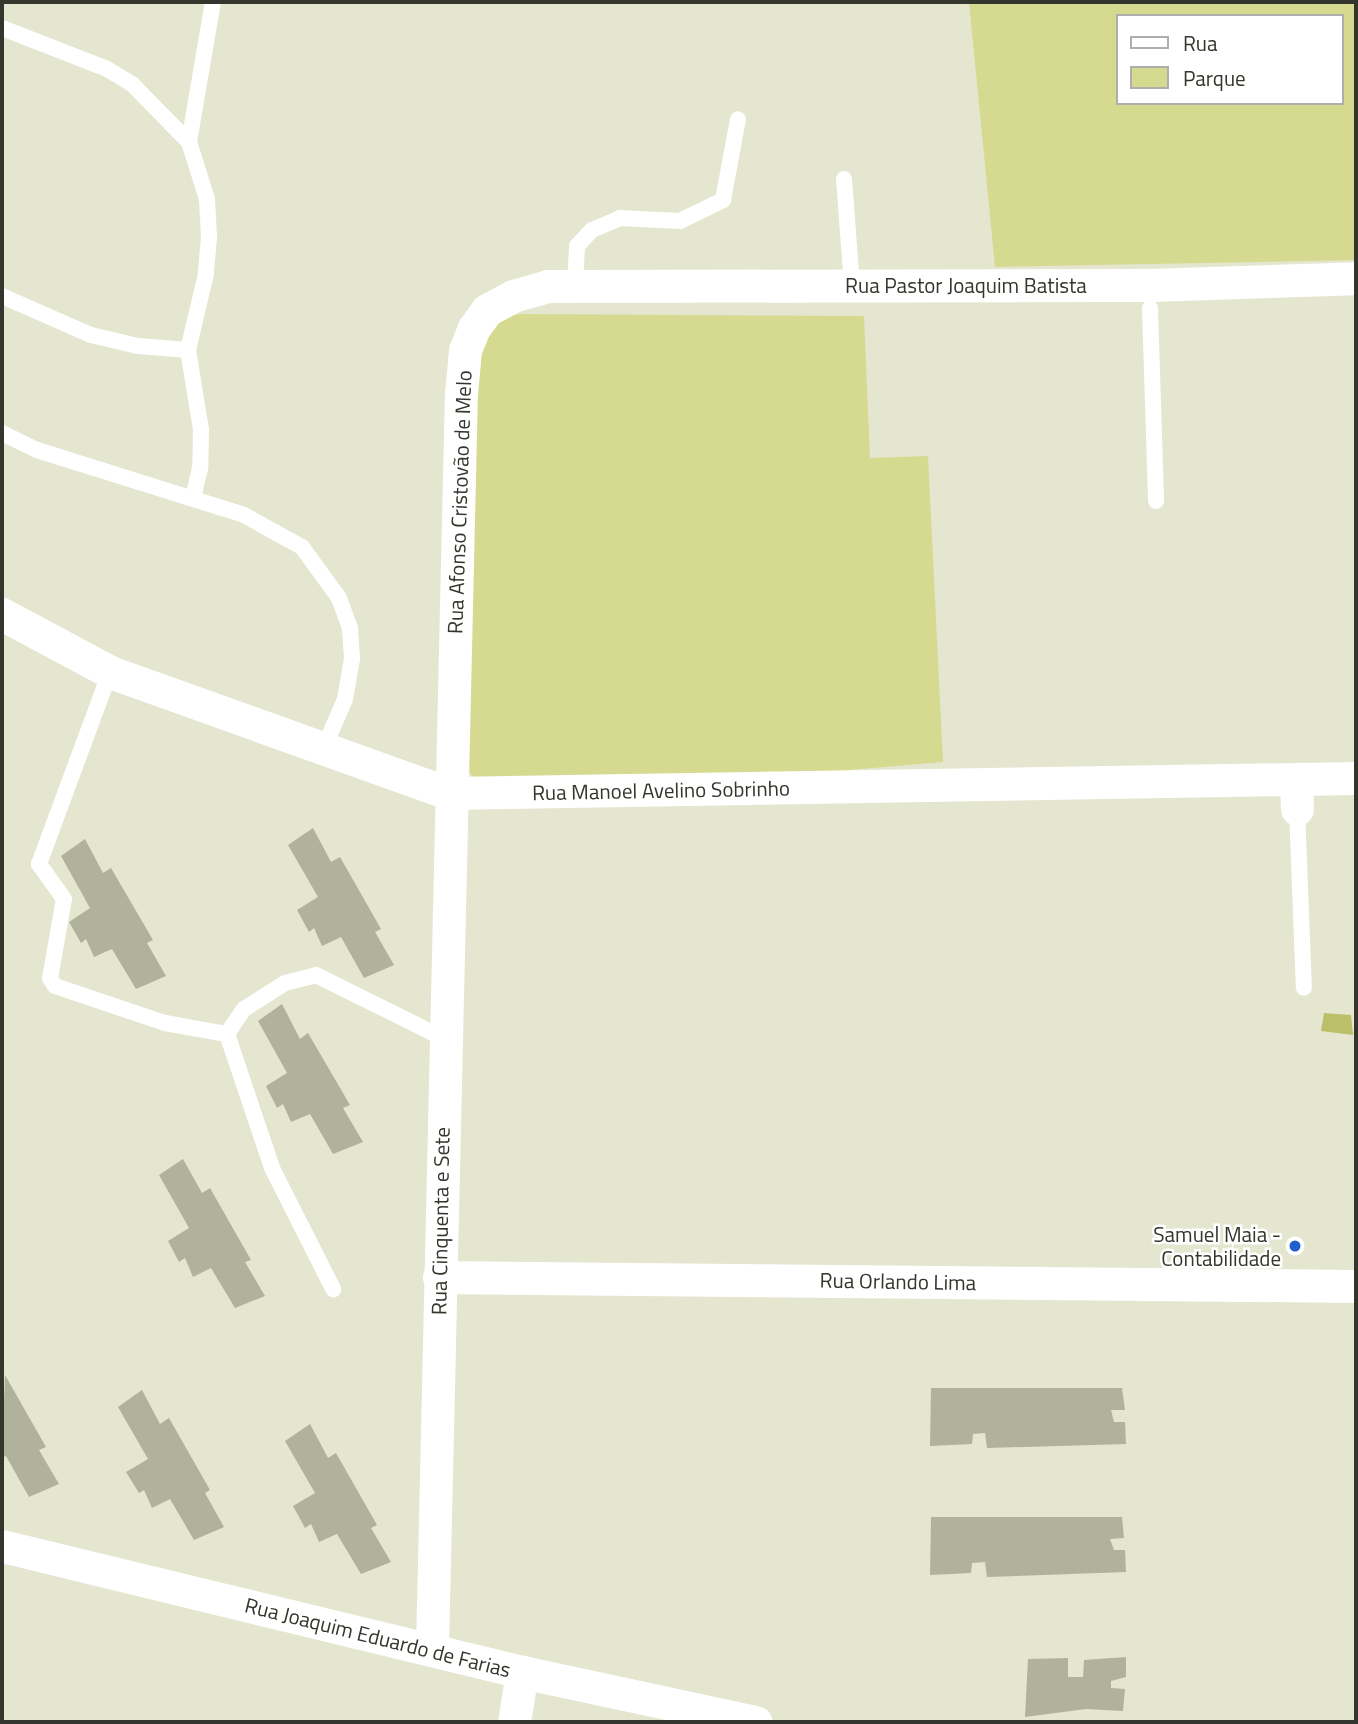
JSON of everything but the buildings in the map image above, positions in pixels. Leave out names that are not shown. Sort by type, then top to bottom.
[{"type":"street","name":"Rua Pastor Joaquim Batista","points":[[575,285],[852,285],[1150,296],[1356,278]]},
{"type":"street","name":"Rua Afonso Cristovão de Melo","points":[[448,793],[465,350],[487,310],[547,286],[575,285]]},
{"type":"street","name":"Rua Manoel Avelino Sobrinho","points":[[2,614],[110,672],[448,793],[1297,795],[1356,778]]},
{"type":"street","name":"Rua Cinquenta e Sete","points":[[432,1648],[448,793]]},
{"type":"street","name":"Rua Orlando Lima","points":[[439,1277],[1356,1286]]},
{"type":"street","name":"Rua Joaquim Eduardo de Farias","points":[[2,1546],[432,1648],[522,1672],[756,1722]]},
{"type":"street","points":[[514,1722],[522,1672]]},
{"type":"lane","points":[[189,142],[213,2]]},
{"type":"lane","points":[[2,28],[107,69],[132,84],[189,142],[207,199],[209,237],[206,274],[188,350],[201,429],[201,467],[193,498]]},
{"type":"lane","points":[[575,285],[577,246],[592,230],[620,218],[680,221],[723,200],[738,119]]},
{"type":"lane","points":[[844,179],[852,285]]},
{"type":"lane","points":[[2,296],[91,335],[138,346],[188,350]]},
{"type":"lane","points":[[1150,296],[1156,501]]},
{"type":"lane","points":[[2,433],[37,450],[193,498],[278,531],[302,548],[339,598],[351,629],[352,659],[345,699],[324,748]]},
{"type":"lane","points":[[110,672],[39,864],[64,899],[50,978],[63,991],[165,1023],[227,1034]]},
{"type":"lane","points":[[1297,795],[1304,988]]},
{"type":"lane","points":[[227,1034],[244,1009],[285,983],[316,975],[443,1038]]},
{"type":"lane","points":[[227,1034],[272,1168],[333,1289]]},
{"type":"green space","points":[[969,2],[1356,2],[1356,260],[995,267]]},
{"type":"green space","points":[[501,316],[864,316],[870,458],[928,456],[943,762],[814,773],[485,783],[471,775],[463,758],[478,341]]},
{"type":"shaded area","points":[[1324,1013],[1351,1015],[1353,1035],[1321,1031]]},
{"type":"place","name":"Samuel Maia - Contabilidade","points":[[1295,1246]]}]
